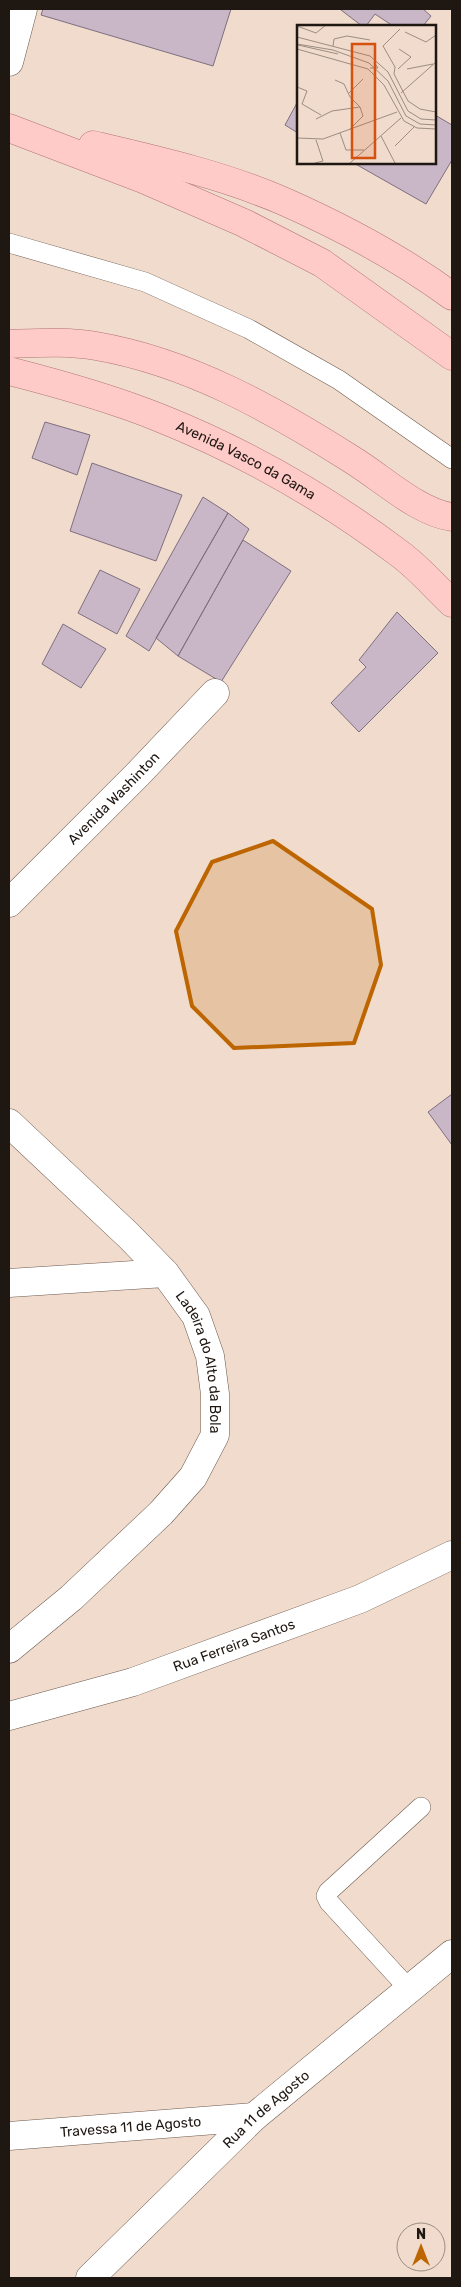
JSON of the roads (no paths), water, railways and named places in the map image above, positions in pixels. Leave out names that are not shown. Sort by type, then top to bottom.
[{"type":"main road","points":[[9,126],[209,175],[282,200],[364,239],[452,296]]},
{"type":"main road","points":[[9,126],[244,223],[322,263],[452,356]]},
{"type":"main road","points":[[9,344],[46,342],[94,346],[141,356],[207,379],[282,416],[366,468],[420,506],[452,517]]},
{"type":"main road","name":"Avenida Vasco da Gama","points":[[9,371],[72,387],[160,418],[241,455],[328,503],[402,555],[452,603]]},
{"type":"street","points":[[9,62],[23,9]]},
{"type":"street","name":"Avenida Washinton","points":[[9,904],[215,693]]},
{"type":"street","name":"Ladeira do Alto da Bola","points":[[9,1123],[129,1236],[165,1273],[196,1316],[210,1356],[214,1394],[215,1435],[193,1477],[161,1513],[71,1598],[9,1649]]},
{"type":"street","points":[[9,1283],[165,1273]]},
{"type":"street","name":"Rua Ferreira Santos","points":[[9,1716],[133,1682],[360,1600],[452,1555]]},
{"type":"street","name":"Rua 11 de Agosto","points":[[90,2278],[254,2117],[452,1954]]},
{"type":"street","name":"Travessa 11 de Agosto","points":[[9,2136],[254,2117]]},
{"type":"lane","points":[[9,243],[145,282],[249,329],[338,380],[452,459]]},
{"type":"lane","points":[[409,1989],[329,1902],[326,1896],[328,1892],[421,1807]]}]
